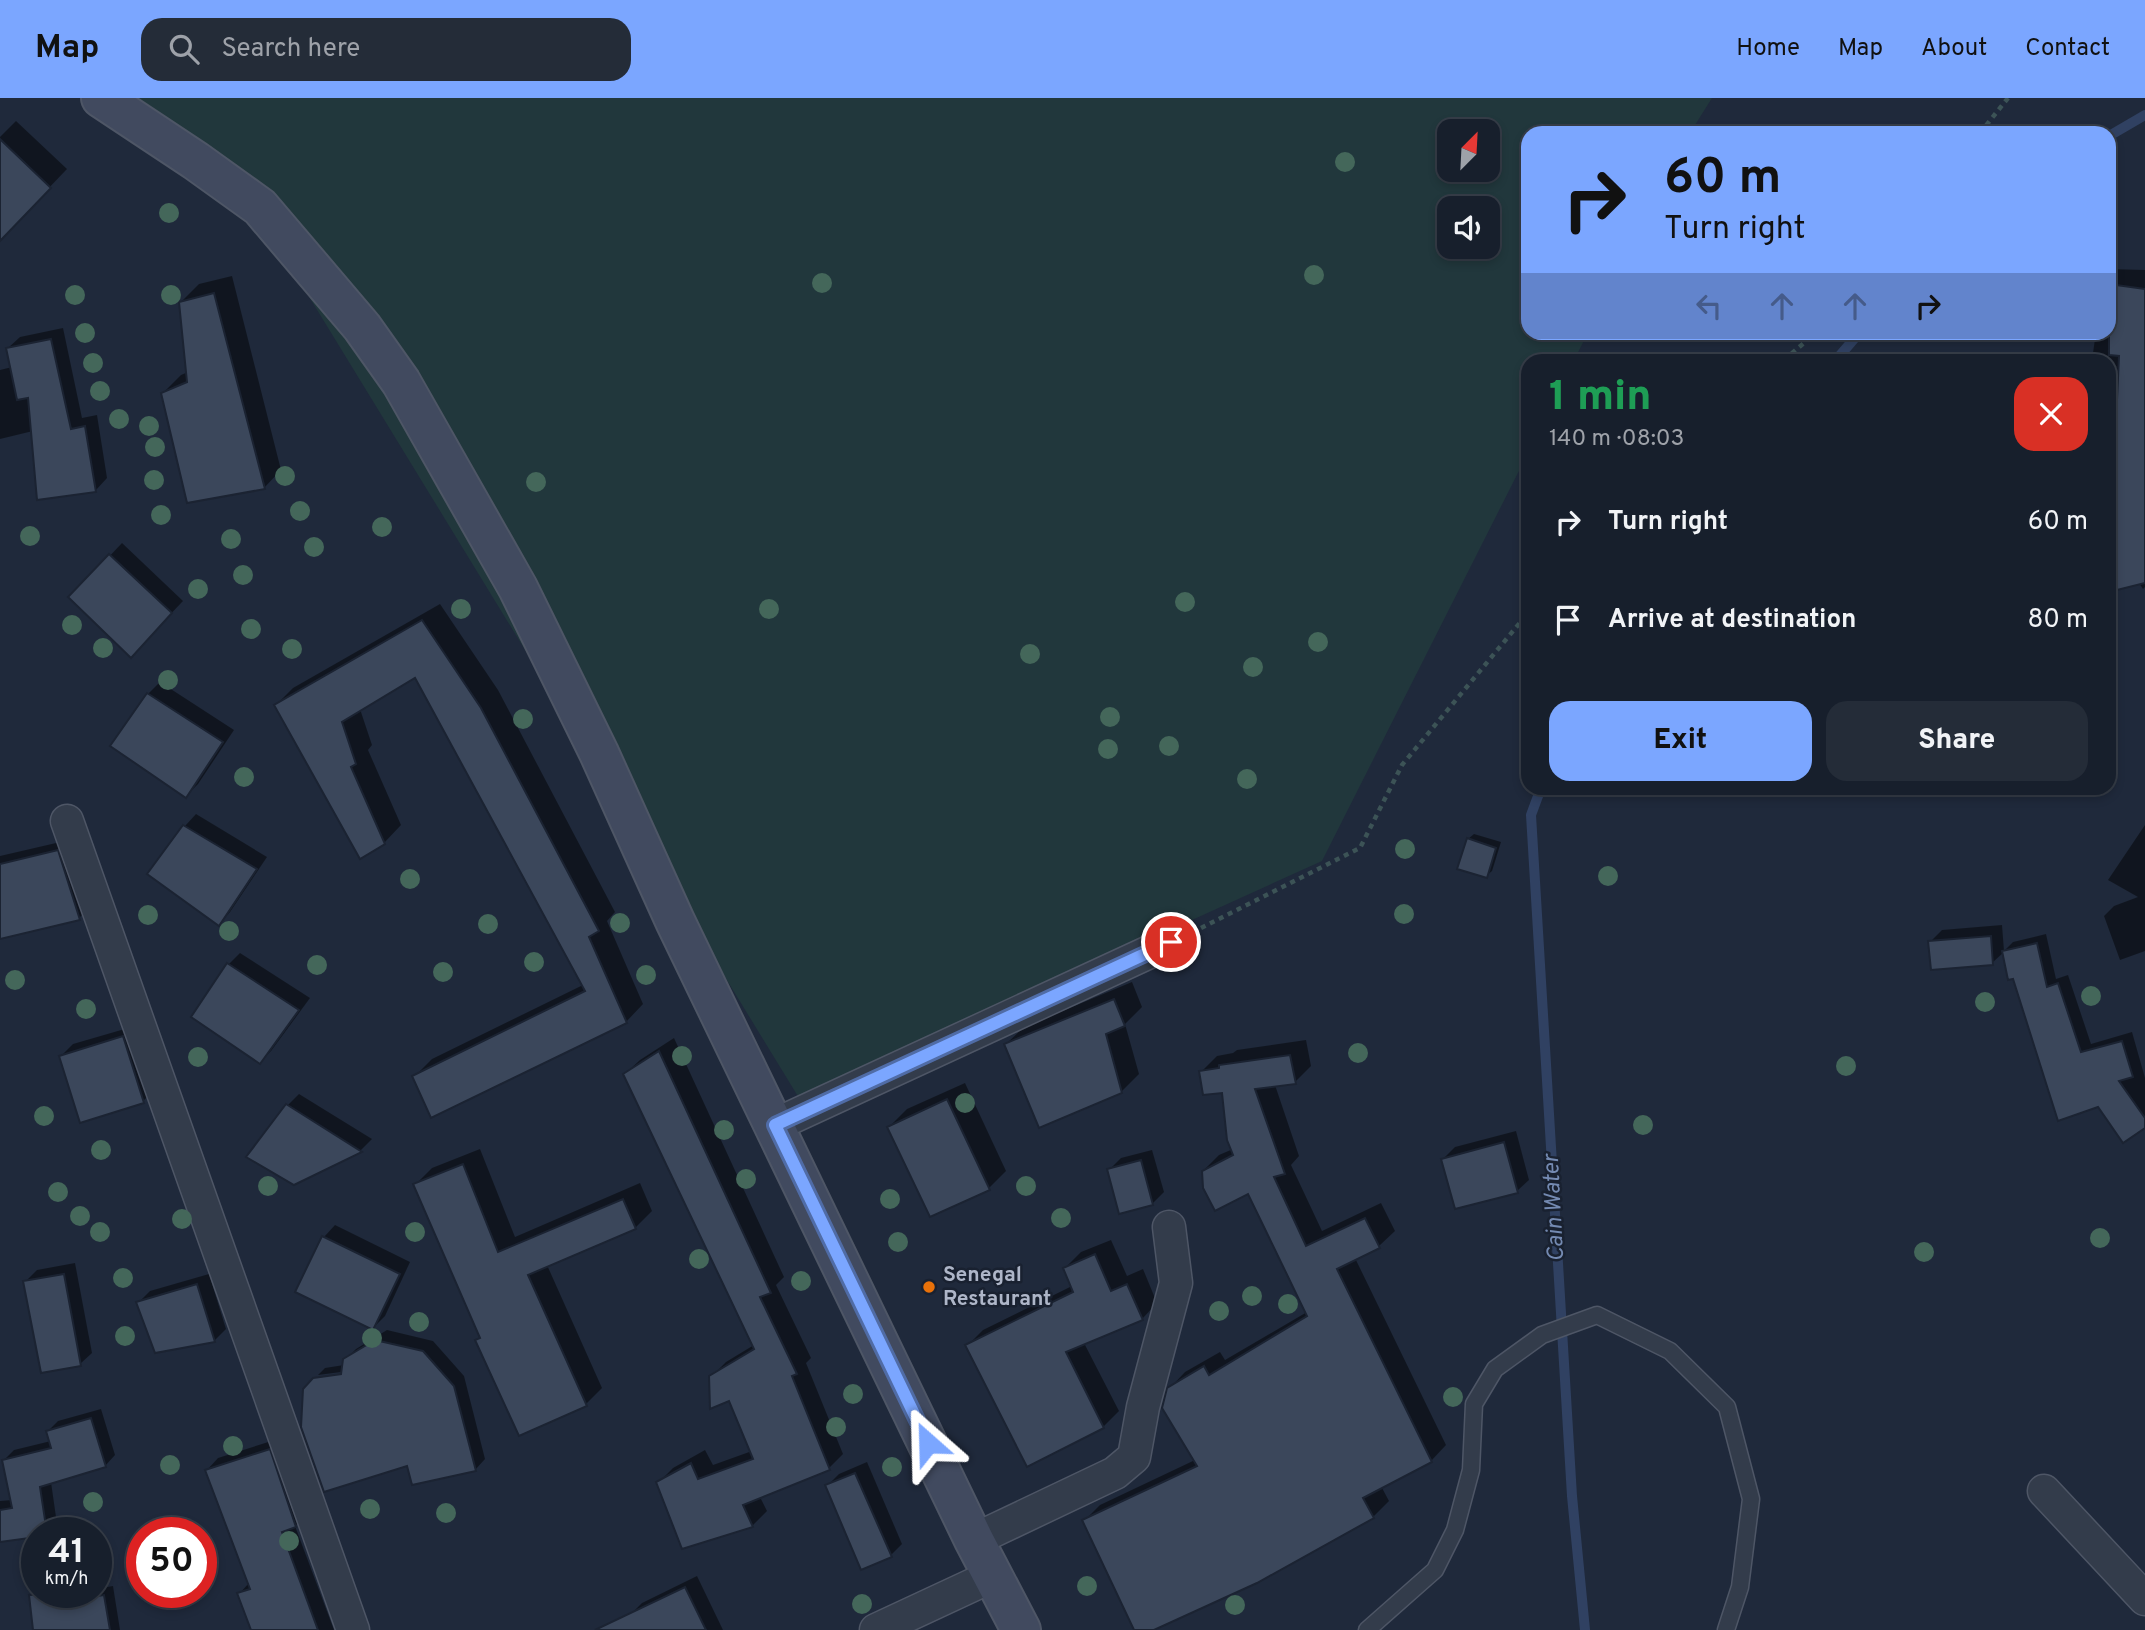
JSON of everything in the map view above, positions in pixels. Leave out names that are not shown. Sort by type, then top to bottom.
[{"type":"main road","points":[[101,98],[260,207],[362,327],[401,382],[517,588],[599,753],[675,921],[974,1540],[1021,1630]]},
{"type":"street","points":[[67,821],[353,1630]]},
{"type":"street","points":[[775,1125],[1171,942]]},
{"type":"street","points":[[974,1540],[1115,1474],[1134,1457],[1143,1407],[1176,1283],[1169,1227]]},
{"type":"street","points":[[2044,1491],[2145,1599]]},
{"type":"street","points":[[876,1630],[992,1576]]},
{"type":"lane","points":[[1367,1630],[1435,1570],[1455,1530],[1471,1470],[1474,1404],[1495,1370],[1542,1335],[1597,1315],[1670,1351],[1727,1407],[1751,1499],[1740,1587],[1726,1630]]},
{"type":"path","points":[[1986,126],[2008,98]]},
{"type":"path","points":[[1791,354],[1808,340]]},
{"type":"path","points":[[1171,942],[1360,848],[1402,765],[1521,621]]},
{"type":"green space","points":[[118,98],[1712,98],[1694,126],[1521,126],[1521,340],[1584,340],[1577,354],[1521,354],[1521,467],[1322,861],[799,1098],[256,210]]},
{"type":"building","points":[[0,139],[51,188],[0,241]]},
{"type":"building","points":[[2116,285],[2145,289],[2145,583],[2116,590],[2116,421],[2119,356],[2109,354],[2109,340],[2116,340]]},
{"type":"building","points":[[214,293],[265,489],[187,503],[161,393],[187,382],[179,302]]},
{"type":"building","points":[[51,339],[71,429],[85,426],[96,492],[37,500],[28,398],[17,400],[6,348]]},
{"type":"building","points":[[109,554],[172,613],[131,658],[68,597]]},
{"type":"building","points":[[422,620],[481,708],[599,931],[589,937],[627,1023],[431,1118],[412,1076],[585,991],[415,678],[342,722],[356,764],[351,767],[385,844],[360,859],[274,705]]},
{"type":"building","points":[[147,693],[223,742],[186,798],[110,746]]},
{"type":"building","points":[[183,825],[257,869],[219,926],[147,874]]},
{"type":"building","points":[[1467,838],[1496,848],[1487,878],[1457,869]]},
{"type":"building","points":[[58,850],[80,920],[0,939],[0,864]]},
{"type":"building","points":[[1991,936],[1993,965],[1931,970],[1928,941]]},
{"type":"building","points":[[2037,943],[2047,987],[2058,983],[2081,1052],[2122,1041],[2133,1077],[2119,1081],[2145,1118],[2145,1128],[2123,1143],[2098,1107],[2058,1121],[2013,979],[2008,980],[2002,951]]},
{"type":"building","points":[[227,963],[299,1010],[260,1064],[191,1017]]},
{"type":"building","points":[[1114,999],[1125,1026],[1106,1034],[1122,1093],[1039,1128],[1004,1044]]},
{"type":"building","points":[[123,1036],[144,1103],[80,1123],[59,1056]]},
{"type":"building","points":[[659,1051],[771,1293],[760,1297],[797,1374],[792,1376],[830,1470],[743,1505],[753,1527],[682,1549],[656,1482],[691,1463],[698,1479],[753,1459],[729,1401],[710,1409],[709,1376],[754,1349],[623,1074]]},
{"type":"building","points":[[1290,1055],[1296,1084],[1255,1089],[1285,1174],[1274,1177],[1306,1246],[1365,1218],[1380,1248],[1337,1269],[1432,1462],[1363,1498],[1374,1518],[1257,1583],[1154,1630],[1134,1630],[1082,1520],[1197,1466],[1162,1408],[1167,1388],[1204,1366],[1209,1375],[1307,1316],[1248,1194],[1215,1211],[1203,1188],[1202,1171],[1233,1155],[1227,1140],[1222,1093],[1203,1095],[1199,1071],[1219,1068],[1219,1065]]},
{"type":"building","points":[[947,1099],[990,1190],[930,1217],[887,1127]]},
{"type":"building","points":[[286,1104],[362,1152],[294,1185],[246,1157]]},
{"type":"building","points":[[1504,1142],[1518,1193],[1455,1209],[1441,1159]]},
{"type":"building","points":[[1141,1160],[1153,1205],[1119,1214],[1107,1169]]},
{"type":"building","points":[[463,1164],[498,1252],[623,1199],[636,1229],[528,1275],[587,1406],[519,1436],[475,1340],[480,1338],[413,1184]]},
{"type":"building","points":[[322,1236],[400,1274],[373,1330],[295,1292]]},
{"type":"building","points":[[1095,1254],[1111,1291],[1127,1284],[1143,1320],[1066,1352],[1104,1428],[1027,1467],[965,1345],[1073,1292],[1063,1268]]},
{"type":"building","points":[[64,1274],[81,1366],[41,1373],[23,1281]]},
{"type":"building","points":[[197,1284],[215,1342],[155,1353],[136,1302]]},
{"type":"building","points":[[375,1340],[423,1351],[454,1386],[476,1471],[412,1485],[407,1466],[324,1492],[301,1427],[303,1389],[313,1378],[341,1374],[343,1359]]},
{"type":"building","points":[[91,1418],[106,1467],[40,1487],[45,1517],[21,1517],[21,1539],[0,1542],[0,1510],[12,1508],[2,1460],[51,1448],[46,1431]]},
{"type":"building","points":[[270,1449],[296,1527],[282,1532],[318,1630],[251,1630],[237,1593],[250,1589],[205,1470]]},
{"type":"building","points":[[855,1473],[892,1557],[861,1570],[825,1485]]},
{"type":"building","points":[[685,1587],[706,1630],[595,1630]]},
{"type":"building","points":[[30,1608],[106,1608],[110,1630],[33,1630]]},
{"type":"waterway","name":"Cain Water","points":[[2116,132],[2145,115]]},
{"type":"waterway","name":"Cain Water","points":[[1841,354],[1853,340]]},
{"type":"waterway","name":"Cain Water","points":[[1538,795],[1531,815],[1572,1496],[1585,1630]]},
{"type":"place","name":"Senegal Restaurant","points":[[929,1287]]},
{"type":"route","points":[[928,1443],[775,1125],[1171,942]]}]
